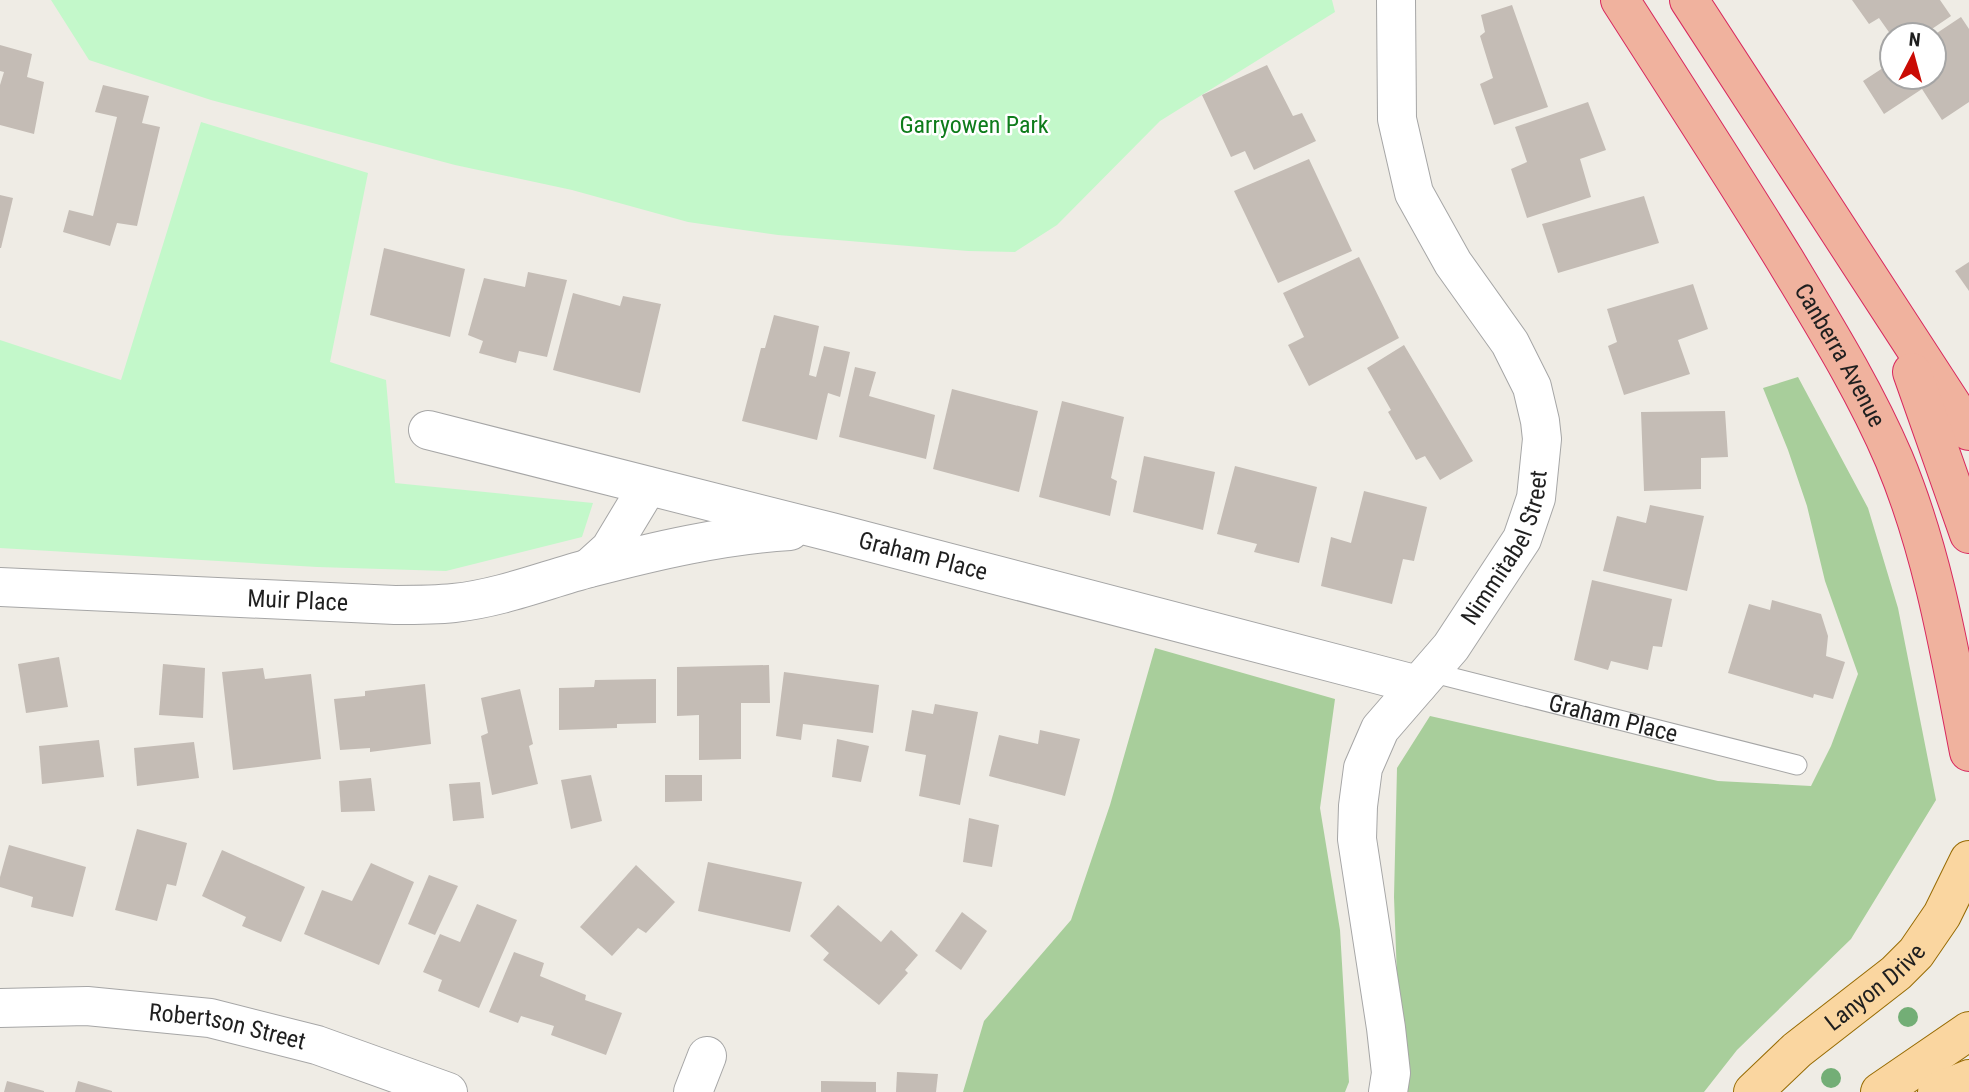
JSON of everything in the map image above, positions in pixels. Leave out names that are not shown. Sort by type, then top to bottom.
[{"type":"highway","name":"Canberra Avenue","points":[[1620,0],[1836,343],[1868,402],[1895,462],[1924,550],[1940,608],[1969,752]]},
{"type":"highway","points":[[1689,0],[1969,431]]},
{"type":"highway","points":[[1885,302],[1928,414],[1969,534]]},
{"type":"main road","name":"Lanyon Drive","points":[[1753,1092],[1797,1050],[1916,953],[1942,915],[1969,860]]},
{"type":"main road","points":[[1880,1092],[1969,1031]]},
{"type":"main road","points":[[1937,1092],[1969,1079]]},
{"type":"street","name":"Nimmitabel Street","points":[[1388,1092],[1391,1073],[1378,973],[1359,863],[1358,806],[1363,768],[1373,742],[1389,717],[1451,648],[1522,539],[1536,498],[1542,439],[1541,421],[1531,387],[1510,343],[1453,263],[1414,193],[1398,119],[1396,0]]},
{"type":"street","name":"Graham Place","points":[[428,430],[1424,678]]},
{"type":"street","name":"Muir Place","points":[[589,568],[610,549],[648,486]]},
{"type":"street","name":"Muir Place","points":[[0,587],[395,606],[426,605],[455,603],[502,594],[589,568],[732,537],[795,530],[831,532]]},
{"type":"street","name":"Robertson Street","points":[[0,1008],[87,1006],[210,1018],[317,1045],[448,1092]]},
{"type":"street","points":[[693,1092],[707,1056]]},
{"type":"lane","name":"Graham Place","points":[[1424,678],[1797,765]]},
{"type":"green space","name":"Garryowen Park","points":[[51,0],[1332,0],[1335,12],[1160,121],[1057,225],[1015,252],[968,251],[778,235],[688,222],[572,190],[455,165],[211,100],[89,60]]},
{"type":"green space","points":[[201,122],[368,173],[330,362],[386,380],[395,483],[593,503],[582,537],[446,571],[317,567],[0,548],[0,340],[121,380]]},
{"type":"green space","points":[[1798,377],[1868,508],[1898,608],[1936,800],[1851,939],[1737,1050],[1704,1092],[1397,1092],[1400,1057],[1394,897],[1397,768],[1430,716],[1718,781],[1811,786],[1831,746],[1858,674],[1825,581],[1807,506],[1763,388]]},
{"type":"green space","points":[[1155,648],[1335,699],[1320,808],[1340,930],[1349,1082],[1345,1092],[963,1092],[984,1021],[1071,920],[1110,805]]},
{"type":"building","points":[[1852,0],[1940,0],[1951,16],[1944,21],[1881,21],[1879,18],[1869,24]]},
{"type":"building","points":[[1512,5],[1548,107],[1494,125],[1480,84],[1493,78],[1480,36],[1485,32],[1481,15]]},
{"type":"building","points":[[1961,17],[1969,29],[1969,102],[1942,120],[1923,91],[1948,91],[1948,26]]},
{"type":"building","points":[[0,45],[32,54],[27,77],[44,82],[34,134],[0,125],[0,85],[4,72],[0,71]]},
{"type":"building","points":[[1267,65],[1293,116],[1302,113],[1316,141],[1254,170],[1245,151],[1231,157],[1202,95]]},
{"type":"building","points":[[1878,71],[1878,91],[1919,91],[1884,114],[1863,81]]},
{"type":"building","points":[[103,85],[149,96],[142,123],[160,127],[137,226],[117,223],[110,246],[63,232],[69,210],[93,216],[117,117],[95,112]]},
{"type":"building","points":[[1588,102],[1606,150],[1580,159],[1591,197],[1527,218],[1511,169],[1527,162],[1515,127]]},
{"type":"building","points":[[1309,159],[1352,251],[1278,283],[1234,191]]},
{"type":"building","points":[[0,195],[13,198],[1,248],[0,248]]},
{"type":"building","points":[[1644,196],[1659,243],[1558,273],[1542,224]]},
{"type":"building","points":[[384,248],[465,269],[450,337],[370,315]]},
{"type":"building","points":[[1359,257],[1399,338],[1309,386],[1288,345],[1304,337],[1283,293]]},
{"type":"building","points":[[1969,262],[1969,291],[1955,271]]},
{"type":"building","points":[[528,272],[567,280],[547,357],[519,351],[516,363],[479,353],[483,341],[468,335],[484,278],[525,287]]},
{"type":"building","points":[[1693,284],[1708,329],[1678,340],[1690,374],[1624,395],[1608,346],[1617,342],[1607,309]]},
{"type":"building","points":[[573,293],[620,306],[623,296],[661,304],[640,393],[553,370]]},
{"type":"building","points":[[774,315],[819,326],[809,375],[816,377],[824,346],[850,352],[840,397],[828,393],[817,440],[742,421],[761,348],[765,348]]},
{"type":"building","points":[[1404,345],[1473,461],[1440,480],[1425,456],[1416,460],[1388,412],[1391,410],[1367,368]]},
{"type":"building","points":[[855,367],[876,372],[869,396],[935,415],[926,459],[839,437]]},
{"type":"building","points":[[952,389],[1038,411],[1019,492],[933,469]]},
{"type":"building","points":[[1062,401],[1124,417],[1111,478],[1117,481],[1110,516],[1039,497]]},
{"type":"building","points":[[1725,411],[1728,457],[1701,458],[1701,489],[1644,491],[1641,412]]},
{"type":"building","points":[[1144,456],[1215,472],[1203,530],[1133,512]]},
{"type":"building","points":[[1235,466],[1317,487],[1299,563],[1254,552],[1257,544],[1217,534]]},
{"type":"building","points":[[1364,491],[1427,507],[1414,561],[1403,559],[1392,604],[1321,586],[1331,537],[1351,543]]},
{"type":"building","points":[[1650,505],[1704,516],[1687,591],[1603,571],[1617,516],[1646,523]]},
{"type":"building","points":[[1592,580],[1672,599],[1662,647],[1653,646],[1648,670],[1611,661],[1608,670],[1574,660]]},
{"type":"building","points":[[1772,600],[1821,614],[1828,636],[1826,656],[1845,662],[1833,699],[1814,694],[1813,698],[1728,673],[1749,604],[1770,610]]},
{"type":"building","points":[[59,657],[68,707],[26,713],[18,664]]},
{"type":"building","points":[[163,664],[205,668],[203,718],[159,715]]},
{"type":"building","points":[[769,665],[770,703],[741,703],[741,759],[699,760],[699,715],[677,716],[677,667]]},
{"type":"building","points":[[263,668],[265,679],[311,674],[321,759],[233,770],[222,672]]},
{"type":"building","points":[[784,672],[879,685],[873,733],[803,724],[801,740],[776,736]]},
{"type":"building","points":[[656,679],[656,723],[617,724],[617,728],[559,730],[559,688],[594,687],[595,680]]},
{"type":"building","points":[[425,684],[431,744],[370,752],[370,748],[340,750],[334,699],[365,696],[365,691]]},
{"type":"building","points":[[520,689],[533,744],[529,746],[538,784],[492,795],[481,736],[488,733],[481,698]]},
{"type":"building","points":[[935,704],[978,712],[960,805],[919,796],[926,755],[905,751],[912,710],[933,714]]},
{"type":"building","points":[[1040,730],[1080,739],[1065,796],[989,776],[999,735],[1038,744]]},
{"type":"building","points":[[837,739],[869,746],[861,782],[832,777]]},
{"type":"building","points":[[99,740],[104,777],[42,784],[39,746]]},
{"type":"building","points":[[194,742],[199,778],[137,786],[134,748]]},
{"type":"building","points":[[591,775],[602,821],[571,829],[561,780]]},
{"type":"building","points":[[665,775],[702,775],[702,801],[665,802]]},
{"type":"building","points":[[371,778],[375,811],[341,812],[339,781]]},
{"type":"building","points":[[480,782],[484,818],[453,821],[449,784]]},
{"type":"building","points":[[969,818],[999,825],[992,867],[963,862]]},
{"type":"building","points":[[137,829],[187,843],[176,886],[167,884],[157,921],[115,910]]},
{"type":"building","points":[[9,845],[86,867],[73,917],[31,907],[33,897],[0,887]]},
{"type":"building","points":[[222,850],[305,887],[281,942],[242,926],[246,917],[202,896]]},
{"type":"building","points":[[708,862],[802,882],[790,932],[698,911]]},
{"type":"building","points":[[371,863],[414,882],[379,965],[304,934],[322,890],[352,901]]},
{"type":"building","points":[[636,865],[675,902],[646,933],[638,928],[612,956],[580,927]]},
{"type":"building","points":[[429,875],[458,886],[435,935],[408,924]]},
{"type":"building","points":[[477,904],[517,920],[479,1008],[438,991],[442,980],[423,972],[440,934],[460,942]]},
{"type":"building","points":[[838,905],[881,942],[891,930],[918,955],[905,970],[908,973],[879,1005],[823,960],[829,953],[810,936]]},
{"type":"building","points":[[962,912],[987,931],[961,970],[935,951]]},
{"type":"building","points":[[514,952],[544,963],[540,976],[586,995],[585,1000],[622,1013],[606,1055],[551,1035],[554,1026],[521,1016],[518,1023],[489,1012]]},
{"type":"building","points":[[897,1072],[938,1074],[936,1092],[896,1092]]},
{"type":"building","points":[[7,1081],[44,1091],[44,1092],[4,1092]]},
{"type":"building","points":[[78,1081],[112,1091],[112,1092],[75,1092]]},
{"type":"building","points":[[821,1081],[876,1082],[876,1092],[821,1092]]}]
